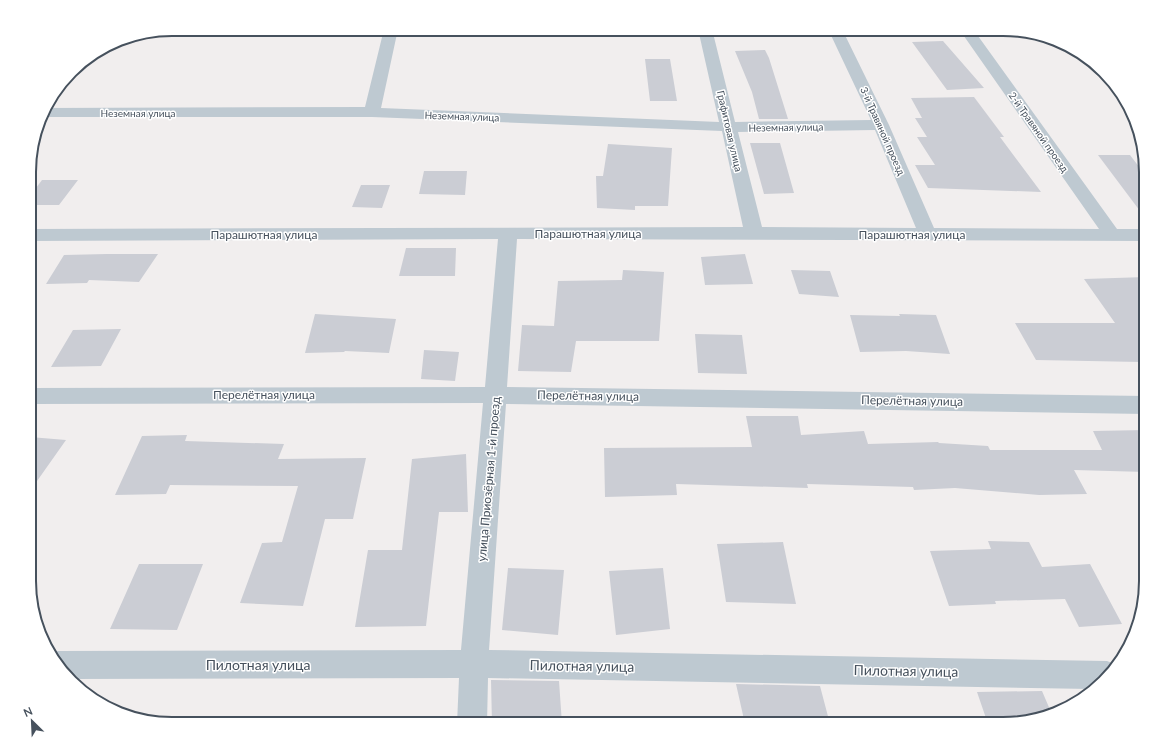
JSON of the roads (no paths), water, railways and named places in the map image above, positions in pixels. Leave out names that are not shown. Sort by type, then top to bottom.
[{"type":"street","points":[[372,112],[389,36]]},
{"type":"street","name":"Графитовая улица","points":[[707,36],[754,233]]},
{"type":"street","name":"3-й Травяной проезд","points":[[838,36],[881,125],[928,235]]},
{"type":"street","name":"2-й Травяной проезд","points":[[971,36],[1112,236]]},
{"type":"street","name":"Неземная улица","points":[[50,113],[372,112],[729,127],[881,125]]},
{"type":"street","name":"Парашютная улица","points":[[36,235],[754,233],[1139,236]]},
{"type":"street","name":"улица Приозёрная 1-й проезд","points":[[472,717],[474,664],[508,234]]},
{"type":"street","name":"Перелётная улица","points":[[36,396],[496,395],[1139,405]]},
{"type":"street","name":"Пилотная улица","points":[[66,665],[474,664],[1101,675]]}]
